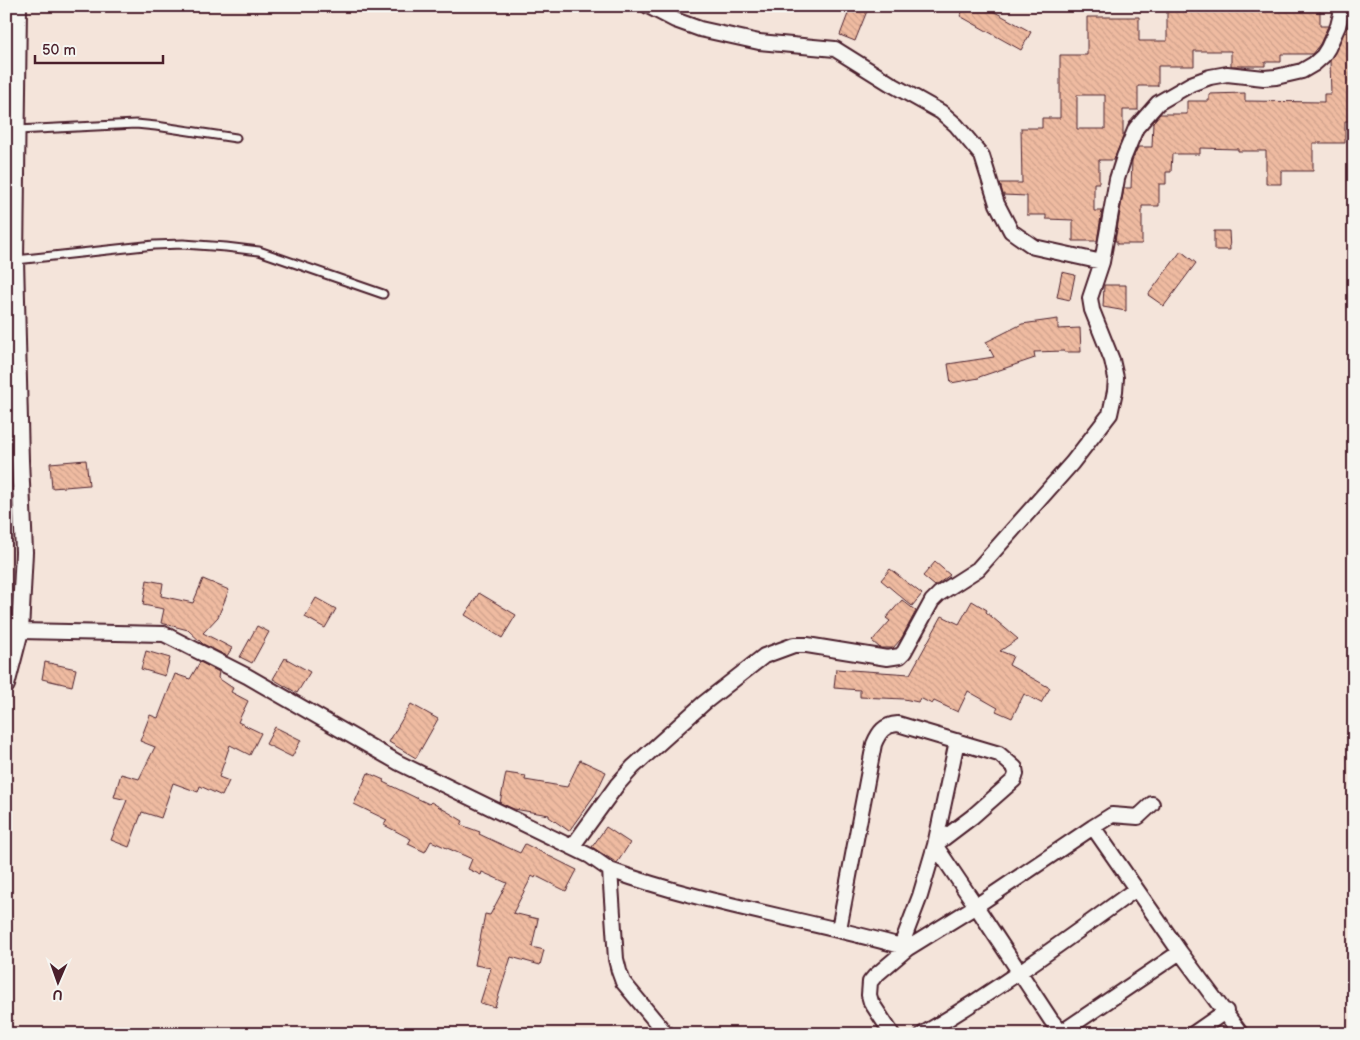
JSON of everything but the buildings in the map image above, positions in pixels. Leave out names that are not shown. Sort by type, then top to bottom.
[{"type":"street","points":[[6,685],[24,552],[15,260],[18,6]]},
{"type":"street","points":[[648,6],[675,20],[700,29],[759,42],[835,49],[941,112],[956,124],[982,156],[997,204],[1011,231],[1034,247],[1102,262]]},
{"type":"street","points":[[572,847],[612,792],[633,767],[704,703],[764,656],[794,645],[807,645],[887,658],[894,658],[904,652],[932,601],[939,594],[978,569],[1072,463],[1110,414],[1116,378],[1112,360],[1092,310],[1090,298],[1102,262],[1112,204],[1124,157],[1136,128],[1158,103],[1191,84],[1210,77],[1228,74],[1264,78],[1302,70],[1323,56],[1338,26],[1343,6]]},
{"type":"street","points":[[13,629],[164,634],[247,676],[399,763],[590,856],[610,870],[685,893],[839,929],[904,947]]},
{"type":"street","points":[[839,929],[858,837],[874,744],[883,728],[890,725],[898,724],[999,754],[1015,768],[1014,780],[972,817],[934,845]]},
{"type":"street","points":[[904,947],[934,845],[957,741]]},
{"type":"street","points":[[892,1034],[871,1002],[869,988],[870,982],[875,976],[904,947],[976,906],[1112,815],[1138,818],[1152,804]]},
{"type":"street","points":[[1093,827],[1180,952],[1226,1011],[1241,1034]]},
{"type":"street","points":[[934,845],[1061,1033],[1180,952]]},
{"type":"street","points":[[610,870],[616,959],[619,971],[623,982],[666,1034]]},
{"type":"street","points":[[922,1034],[974,1004],[1136,889]]},
{"type":"street","points":[[1193,1034],[1226,1011]]},
{"type":"lane","points":[[17,130],[136,124],[236,138]]},
{"type":"lane","points":[[15,260],[154,245],[184,244],[226,247],[259,251],[383,294]]}]
